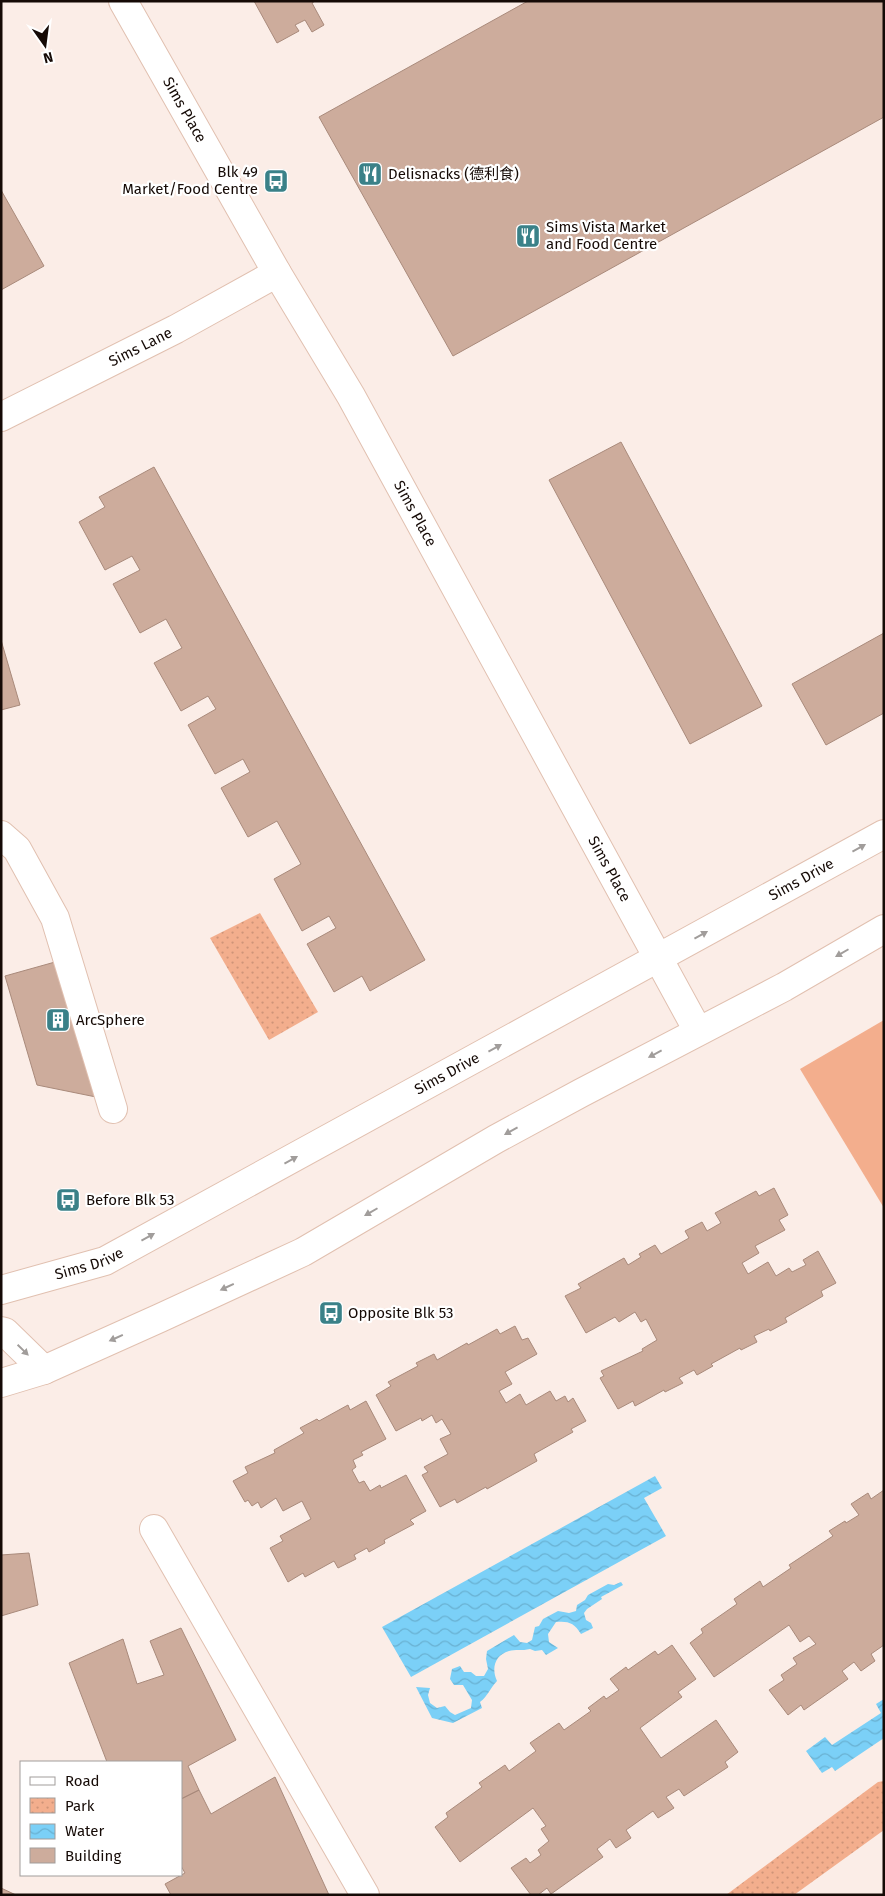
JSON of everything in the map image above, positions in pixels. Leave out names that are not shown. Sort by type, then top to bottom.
[{"type":"street","name":"Sims Place","points":[[123,1],[277,273],[356,404],[477,629],[698,1031]]},
{"type":"street","name":"Sims Lane","points":[[1,417],[176,329],[277,273]]},
{"type":"street","name":"Sims Drive","points":[[1,1290],[106,1261],[884,834]]},
{"type":"street","points":[[1,835],[17,849],[55,918],[113,1109]]},
{"type":"street","points":[[1,1383],[44,1370],[303,1252],[496,1139],[784,987],[884,929]]},
{"type":"street","points":[[1,1331],[5,1332],[44,1370]]},
{"type":"street","points":[[154,1529],[365,1895]]},
{"type":"green space","points":[[260,913],[318,1012],[269,1040],[210,938]]},
{"type":"green space","points":[[884,1020],[884,1208],[800,1069]]},
{"type":"green space","points":[[884,1781],[884,1830],[794,1895],[726,1895],[878,1782]]},
{"type":"water","points":[[655,1476],[662,1488],[644,1498],[666,1536],[411,1677],[382,1627]]},
{"type":"water","points":[[621,1582],[623,1585],[601,1597],[602,1599],[584,1613],[586,1620],[591,1623],[593,1628],[581,1634],[571,1624],[556,1622],[548,1634],[549,1642],[558,1648],[546,1655],[542,1650],[535,1651],[530,1649],[511,1650],[500,1656],[494,1667],[497,1681],[480,1702],[482,1708],[453,1723],[432,1718],[416,1687],[430,1688],[428,1695],[430,1703],[437,1708],[445,1706],[455,1715],[471,1708],[472,1700],[463,1685],[454,1685],[450,1679],[452,1669],[460,1666],[464,1672],[471,1672],[476,1676],[484,1676],[488,1669],[487,1651],[514,1635],[520,1642],[527,1643],[532,1640],[535,1627],[539,1626],[543,1619],[558,1611],[569,1613],[576,1611],[577,1605],[585,1600],[588,1595],[608,1584],[614,1585]]},
{"type":"water","points":[[884,1699],[884,1738],[835,1771],[832,1767],[822,1773],[806,1751],[825,1737],[832,1745],[881,1713],[876,1704]]},
{"type":"building","points":[[254,1],[315,1],[312,3],[324,25],[312,32],[305,20],[295,25],[299,31],[277,43]]},
{"type":"building","name":"Sims Vista Market and Food Centre","points":[[528,1],[884,1],[884,117],[453,356],[319,117]]},
{"type":"building","points":[[1,190],[44,266],[1,290]]},
{"type":"building","points":[[621,442],[762,706],[690,744],[549,480]]},
{"type":"building","points":[[154,467],[425,960],[370,991],[362,976],[334,992],[307,944],[336,928],[329,916],[302,931],[274,879],[301,864],[277,821],[248,837],[221,788],[250,772],[243,759],[215,774],[188,725],[216,709],[208,696],[181,711],[154,663],[182,648],[166,619],[140,633],[113,584],[140,570],[132,556],[105,570],[79,522],[105,507],[99,497]]},
{"type":"building","points":[[884,633],[884,713],[826,745],[792,684]]},
{"type":"building","points":[[1,640],[20,705],[1,710]]},
{"type":"building","name":"ArcSphere","points":[[80,955],[101,1098],[37,1085],[5,976]]},
{"type":"building","points":[[774,1188],[788,1215],[779,1220],[785,1230],[755,1246],[759,1253],[742,1263],[748,1274],[768,1262],[776,1276],[789,1268],[792,1272],[806,1265],[803,1260],[818,1251],[836,1283],[821,1291],[823,1296],[785,1318],[787,1322],[770,1331],[769,1329],[754,1336],[757,1342],[741,1350],[740,1348],[711,1364],[713,1366],[697,1375],[694,1370],[679,1378],[683,1383],[665,1392],[664,1390],[635,1406],[633,1401],[618,1409],[600,1378],[604,1376],[601,1371],[643,1351],[642,1349],[657,1340],[646,1319],[641,1322],[635,1312],[619,1322],[615,1317],[586,1333],[565,1296],[581,1288],[578,1284],[624,1258],[628,1265],[641,1257],[639,1254],[655,1245],[661,1254],[689,1238],[685,1231],[702,1222],[707,1231],[721,1223],[715,1213],[756,1191],[759,1196]]},
{"type":"building","points":[[515,1326],[522,1340],[528,1338],[537,1354],[505,1372],[512,1384],[499,1391],[506,1403],[520,1394],[526,1405],[550,1391],[556,1401],[565,1396],[568,1402],[573,1398],[586,1421],[571,1429],[573,1432],[534,1454],[537,1461],[487,1489],[486,1487],[457,1503],[455,1499],[440,1507],[422,1475],[428,1472],[424,1467],[448,1454],[440,1439],[451,1434],[442,1419],[436,1423],[432,1415],[422,1421],[421,1418],[396,1431],[376,1395],[391,1386],[388,1382],[418,1366],[416,1363],[434,1354],[437,1360],[497,1329],[500,1334]]},
{"type":"building","points":[[366,1401],[386,1439],[361,1452],[363,1455],[353,1460],[356,1467],[352,1470],[359,1483],[364,1481],[370,1491],[380,1485],[381,1488],[406,1475],[426,1511],[410,1520],[414,1524],[384,1540],[385,1543],[369,1552],[367,1548],[354,1555],[356,1559],[338,1568],[334,1561],[305,1577],[303,1573],[288,1582],[270,1548],[283,1541],[280,1536],[311,1519],[302,1501],[283,1511],[276,1498],[261,1508],[258,1502],[252,1506],[248,1500],[245,1502],[233,1481],[248,1473],[245,1467],[275,1453],[274,1450],[304,1433],[300,1428],[317,1419],[319,1421],[348,1405],[350,1410]]},
{"type":"building","points":[[884,1490],[884,1645],[871,1654],[875,1661],[861,1671],[854,1662],[842,1671],[848,1679],[804,1710],[801,1705],[788,1715],[769,1690],[784,1680],[781,1675],[797,1664],[793,1658],[816,1644],[809,1636],[800,1642],[789,1625],[714,1677],[690,1643],[703,1633],[701,1629],[737,1604],[734,1599],[760,1581],[763,1587],[791,1568],[789,1565],[833,1536],[829,1531],[859,1515],[851,1504],[868,1493],[871,1499]]},
{"type":"building","points":[[29,1553],[38,1605],[1,1616],[1,1555]]},
{"type":"building","points":[[181,1628],[236,1740],[188,1766],[199,1790],[182,1798],[182,1761],[107,1761],[69,1663],[123,1639],[137,1684],[164,1675],[150,1641]]},
{"type":"building","points":[[672,1645],[696,1679],[678,1692],[682,1697],[640,1728],[661,1758],[716,1720],[738,1752],[725,1762],[728,1767],[684,1796],[679,1789],[666,1797],[674,1808],[658,1818],[653,1811],[626,1830],[631,1838],[616,1848],[610,1839],[597,1849],[603,1857],[551,1894],[547,1888],[538,1895],[531,1895],[511,1868],[526,1858],[530,1863],[541,1855],[538,1850],[549,1841],[541,1829],[546,1826],[533,1808],[460,1862],[435,1827],[448,1817],[446,1813],[482,1787],[479,1783],[505,1765],[509,1771],[536,1751],[530,1743],[559,1723],[564,1730],[591,1711],[588,1708],[604,1696],[606,1699],[619,1690],[610,1679],[626,1667],[628,1670],[655,1651],[658,1655]]},
{"type":"building","points":[[275,1777],[329,1895],[171,1895],[165,1884],[185,1873],[182,1868],[182,1798],[199,1790],[211,1814]]},
{"type":"building","points":[[1,1888],[16,1895],[1,1895]]},
{"type":"place","name":"Delisnacks (德利食)","points":[[370,174]]},
{"type":"place","name":"Blk 49 Market/Food Centre","points":[[276,181]]},
{"type":"place","name":"Sims Vista Market and Food Centre","points":[[528,236]]},
{"type":"place","name":"ArcSphere","points":[[58,1020]]},
{"type":"place","name":"Before Blk 53","points":[[68,1200]]},
{"type":"place","name":"Opposite Blk 53","points":[[331,1313]]}]
